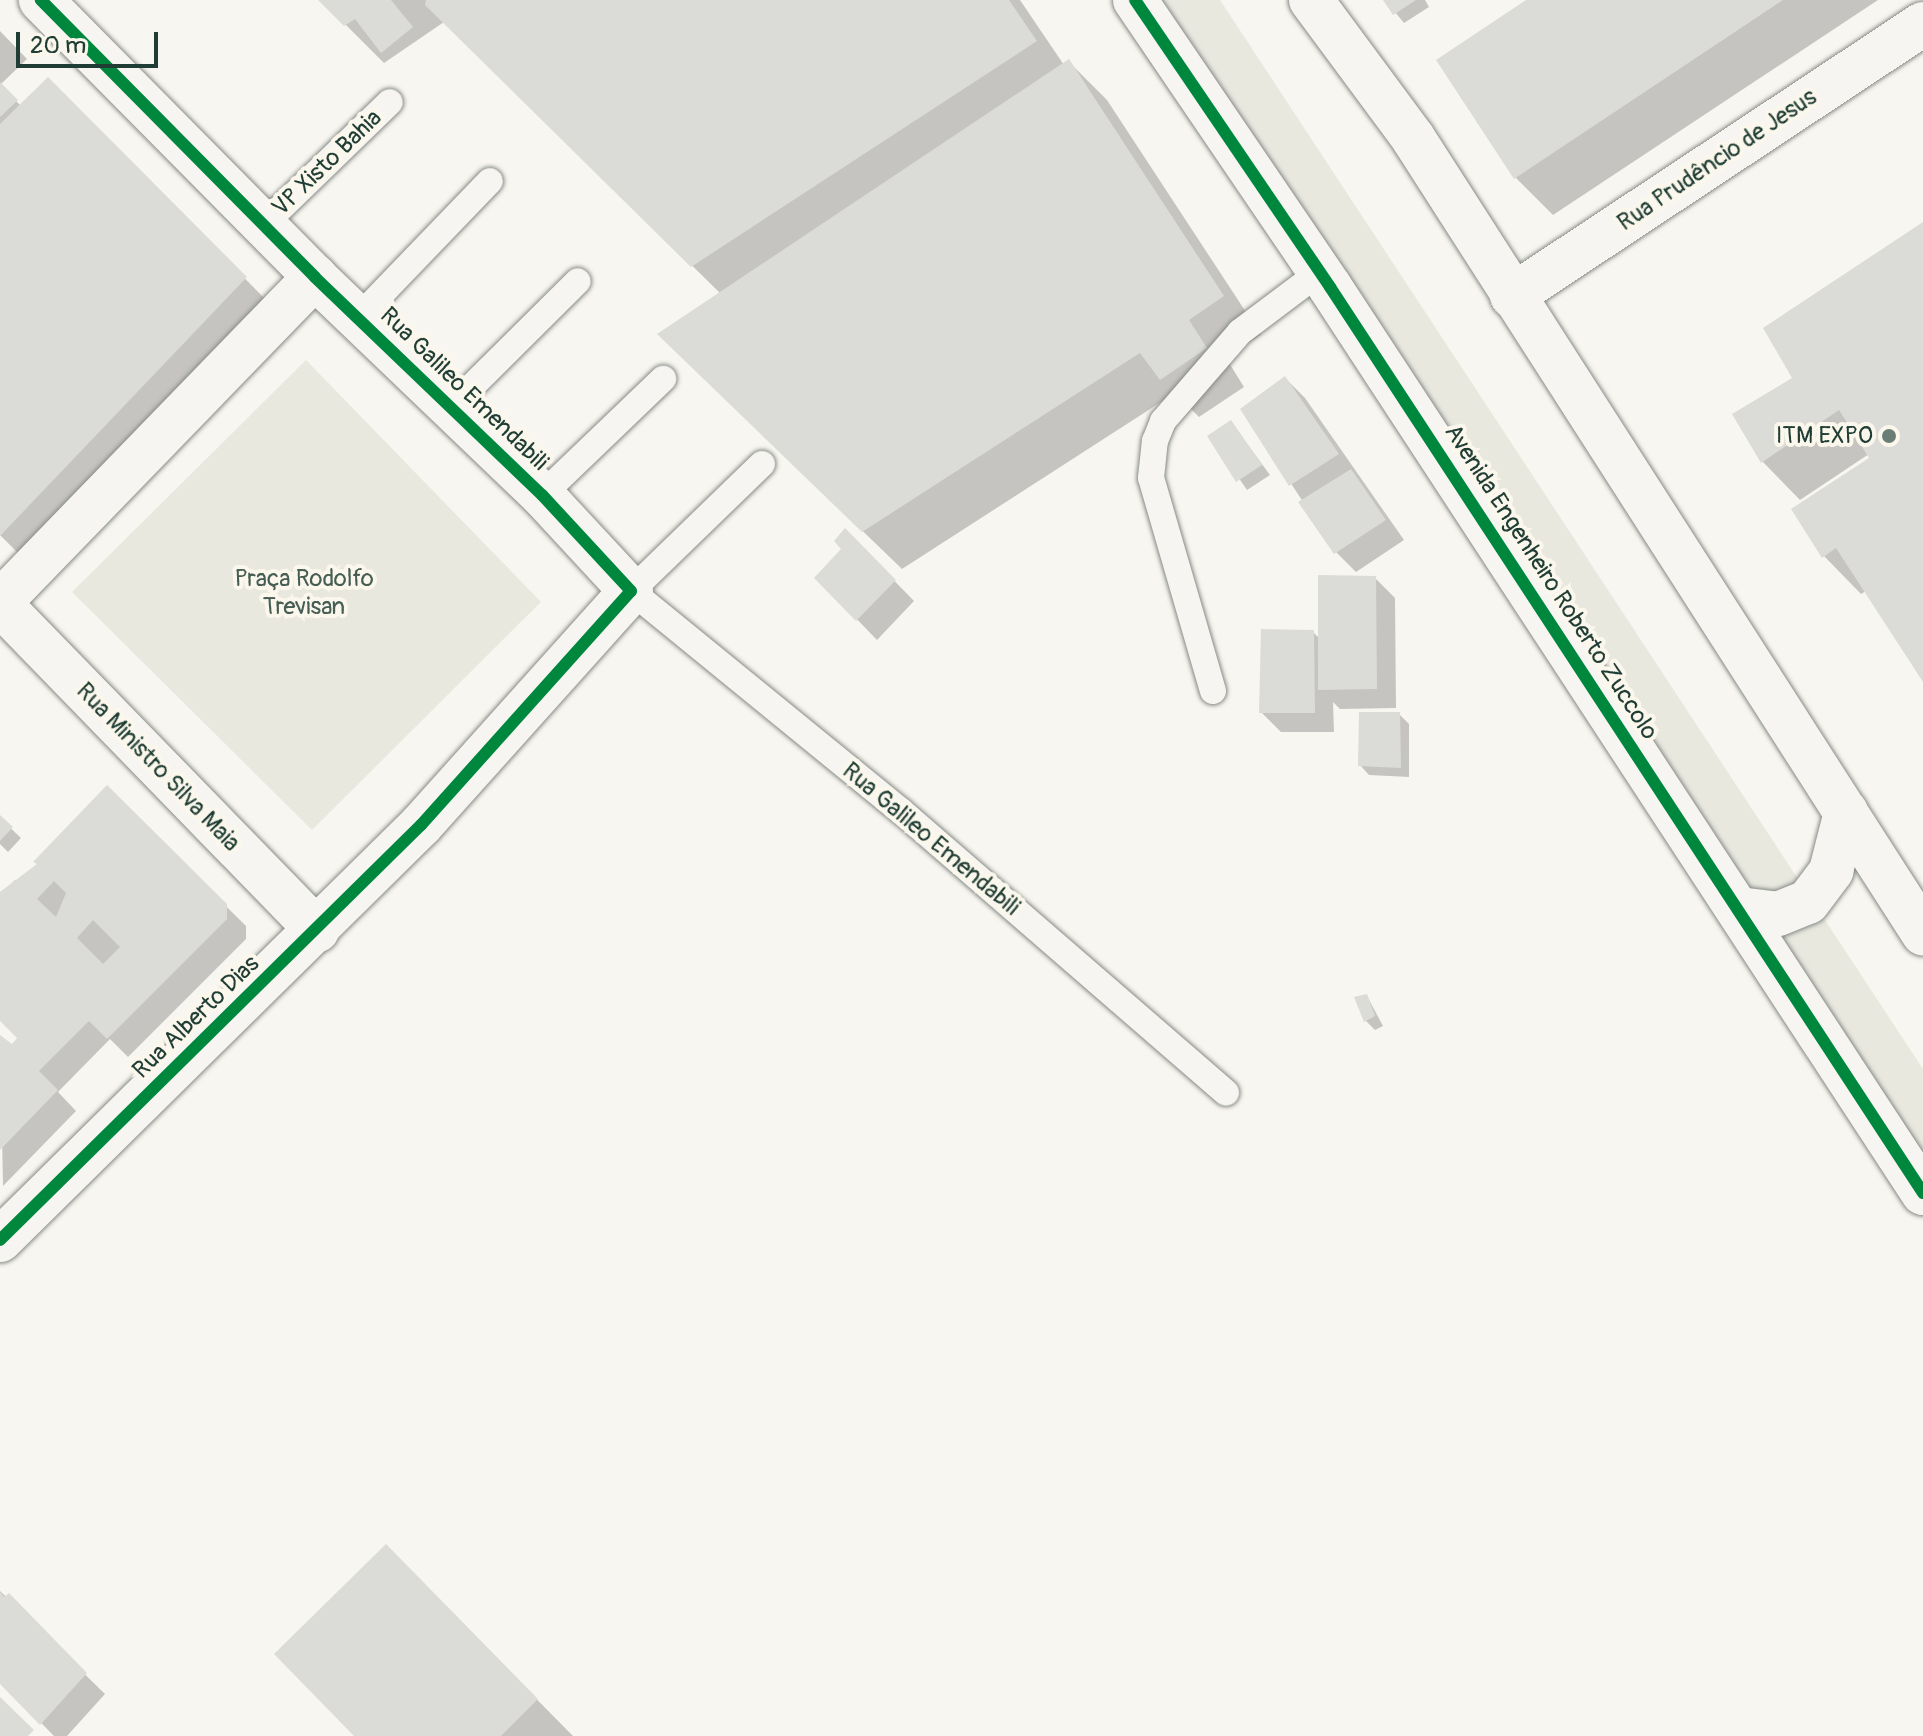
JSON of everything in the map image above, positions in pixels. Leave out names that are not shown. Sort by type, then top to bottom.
[{"type":"street","name":"Rua Galileo Emendabili","points":[[41,0],[315,277],[542,495],[631,591]]},
{"type":"street","name":"Avenida Engenheiro Roberto Zuccolo","points":[[1135,0],[1164,18],[1320,272],[1923,1193]]},
{"type":"street","points":[[1311,0],[1413,138],[1923,933]]},
{"type":"street","name":"Rua Prudêncio de Jesus","points":[[1512,296],[1923,24]]},
{"type":"street","points":[[0,603],[315,277]]},
{"type":"street","name":"Rua Alberto Dias","points":[[0,1240],[421,825],[631,591]]},
{"type":"street","name":"Rua Ministro Silva Maia","points":[[0,603],[317,930]]},
{"type":"street","points":[[1739,909],[1778,914],[1808,902],[1831,871],[1846,812]]},
{"type":"lane","name":"VP Xisto Bahia","points":[[264,224],[390,102]]},
{"type":"lane","points":[[358,318],[490,181]]},
{"type":"lane","points":[[1213,691],[1151,478],[1155,441],[1163,421],[1240,332],[1320,272]]},
{"type":"lane","points":[[452,406],[578,281]]},
{"type":"lane","points":[[542,495],[663,379]]},
{"type":"lane","points":[[631,591],[762,464]]},
{"type":"lane","name":"Rua Galileo Emendabili","points":[[631,591],[901,811],[1226,1093]]},
{"type":"shaded area","points":[[1157,0],[1220,0],[1923,1069],[1923,1156]]},
{"type":"shaded area","name":"Praça Rodolfo Trevisan","points":[[306,360],[541,602],[312,830],[72,592]]},
{"type":"building","points":[[318,0],[391,0],[413,27],[381,53],[355,19],[344,26]]},
{"type":"building","points":[[426,0],[1009,0],[1037,41],[691,267],[425,5]]},
{"type":"building","points":[[1383,0],[1416,0],[1393,15]]},
{"type":"building","points":[[1526,0],[1783,0],[1514,179],[1436,60]]},
{"type":"building","points":[[1069,59],[1224,296],[1189,320],[1207,348],[1160,380],[1140,353],[862,532],[657,334]]},
{"type":"building","points":[[48,77],[247,277],[0,536],[0,124]]},
{"type":"building","points":[[0,82],[18,100],[0,117]]},
{"type":"building","name":"ITM EXPO","points":[[1923,222],[1923,682],[1836,548],[1822,558],[1791,509],[1869,458],[1839,410],[1761,463],[1732,414],[1792,378],[1763,328]]},
{"type":"building","points":[[1285,376],[1339,454],[1289,486],[1240,409]]},
{"type":"building","points":[[1231,420],[1262,465],[1236,482],[1207,436]]},
{"type":"building","points":[[1351,469],[1386,520],[1334,554],[1298,502]]},
{"type":"building","points":[[845,528],[896,580],[856,621],[814,578],[841,549],[834,541]]},
{"type":"building","points":[[1318,575],[1376,576],[1377,689],[1318,690]]},
{"type":"building","points":[[1261,629],[1314,630],[1315,713],[1259,713]]},
{"type":"building","points":[[1359,712],[1400,712],[1401,768],[1358,766]]},
{"type":"building","points":[[107,785],[227,904],[227,919],[107,1039],[89,1021],[39,1071],[58,1090],[0,1150],[0,1035],[12,1044],[17,1038],[0,1021],[0,892],[37,864],[33,862]],"holes":[[[54,881],[66,893],[56,917],[37,899]],[[93,920],[120,947],[103,964],[77,938]]]},
{"type":"building","points":[[0,815],[13,827],[0,841]]},
{"type":"building","points":[[1367,994],[1375,1016],[1364,1022],[1354,997]]},
{"type":"building","points":[[386,1544],[538,1699],[501,1736],[354,1736],[274,1654]]},
{"type":"building","points":[[0,1592],[4,1597],[9,1593],[87,1673],[40,1725],[0,1684]]},
{"type":"building","points":[[0,1697],[34,1730],[28,1736],[0,1736]]},
{"type":"cycle path","points":[[0,1240],[421,825],[631,591],[542,495],[315,277],[41,0]]},
{"type":"cycle path","points":[[1135,0],[1330,287],[1923,1193]]},
{"type":"place","name":"ITM EXPO","points":[[1889,436]]}]
